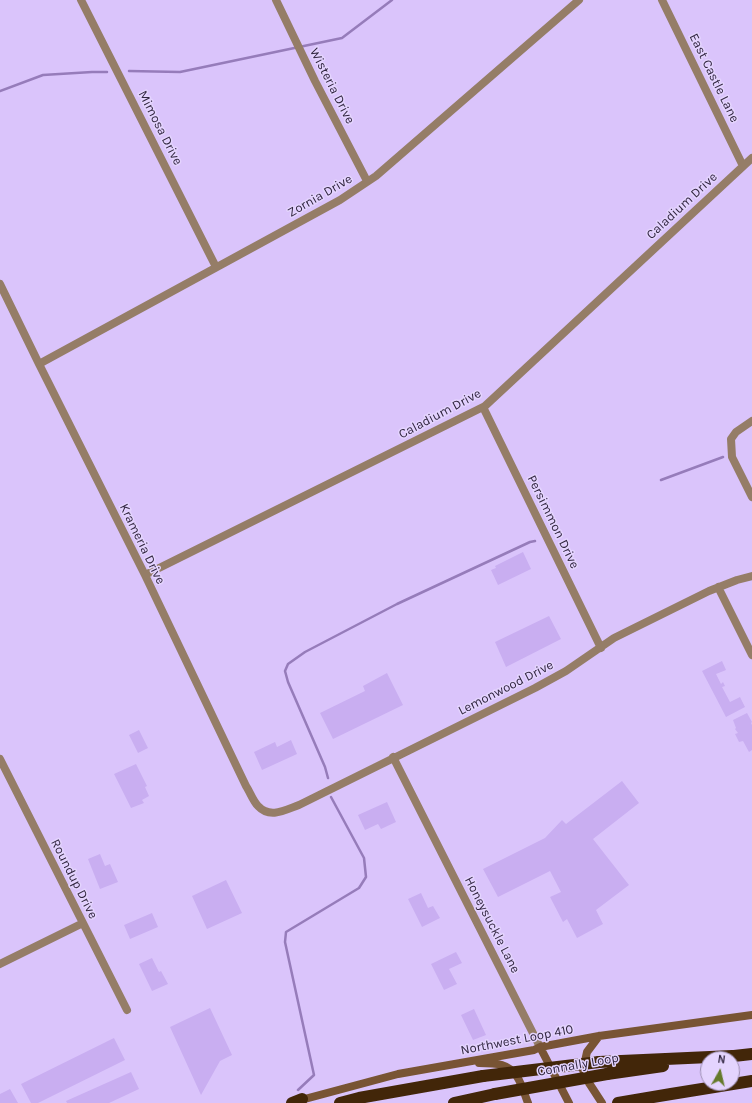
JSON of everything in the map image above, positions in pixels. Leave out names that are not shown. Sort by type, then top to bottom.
[{"type":"highway","points":[[740,1055],[752,1054]]},
{"type":"highway","points":[[340,1103],[359,1098],[483,1076],[599,1062],[700,1057]]},
{"type":"highway","name":"Connally Loop","points":[[454,1103],[495,1094],[607,1074],[700,1061]]},
{"type":"highway","points":[[621,1102],[752,1082]]},
{"type":"main road","name":"Northwest Loop 410","points":[[295,1102],[398,1074],[534,1050],[540,1047],[599,1036],[752,1015]]},
{"type":"main road","points":[[599,1036],[587,1052],[584,1070],[602,1103]]},
{"type":"main road","name":"Honeysuckle Lane","points":[[540,1047],[569,1103]]},
{"type":"main road","points":[[467,1062],[501,1064],[509,1068],[516,1074],[528,1103]]},
{"type":"street","name":"Mimosa Drive","points":[[82,0],[216,267]]},
{"type":"street","name":"Wisteria Drive","points":[[276,0],[367,181]]},
{"type":"street","name":"Zornia Drive","points":[[39,364],[340,200],[376,176],[579,0]]},
{"type":"street","name":"East Castle Lane","points":[[662,0],[743,166]]},
{"type":"street","name":"Caladium Drive","points":[[145,575],[483,407],[752,158]]},
{"type":"street","name":"Krameria Drive","points":[[0,284],[145,575],[246,786],[257,805],[266,812]]},
{"type":"street","name":"Persimmon Drive","points":[[483,407],[601,648]]},
{"type":"street","points":[[752,421],[736,432],[731,439],[732,457],[752,497]]},
{"type":"street","name":"Lemonwood Drive","points":[[266,812],[280,813],[299,804],[541,685],[566,671],[614,638],[718,587],[752,576]]},
{"type":"street","points":[[718,587],[752,656]]},
{"type":"street","name":"Honeysuckle Lane","points":[[394,757],[540,1047]]},
{"type":"street","name":"Roundup Drive","points":[[0,759],[127,1010]]},
{"type":"street","points":[[0,964],[83,923]]},
{"type":"building","points":[[523,552],[531,569],[498,585],[491,570],[496,568],[495,566]]},
{"type":"building","points":[[549,616],[561,639],[506,667],[495,642]]},
{"type":"building","points":[[722,661],[726,670],[716,674],[721,684],[723,682],[725,686],[722,687],[730,702],[740,697],[745,707],[726,717],[702,671]]},
{"type":"building","points":[[387,673],[403,705],[333,739],[320,713],[365,691],[363,686]]},
{"type":"building","points":[[747,713],[752,722],[752,750],[749,752],[743,741],[739,742],[735,734],[738,733],[735,729],[733,720]]},
{"type":"building","points":[[139,730],[148,748],[138,753],[129,735]]},
{"type":"building","points":[[291,740],[297,754],[262,770],[254,752],[275,742],[277,747]]},
{"type":"building","points":[[136,764],[147,786],[145,787],[149,796],[142,800],[144,803],[131,808],[114,774]]},
{"type":"building","points":[[622,781],[639,803],[593,839],[629,885],[596,910],[603,924],[577,938],[567,919],[563,922],[550,897],[561,892],[550,871],[498,897],[483,869],[545,838],[562,820],[566,824]]},
{"type":"building","points":[[387,802],[396,822],[381,829],[378,824],[365,830],[358,815]]},
{"type":"building","points":[[100,854],[105,866],[110,864],[118,882],[100,889],[88,859]]},
{"type":"building","points":[[226,880],[242,913],[207,929],[192,896]]},
{"type":"building","points":[[421,893],[428,908],[433,906],[440,918],[422,927],[408,899]]},
{"type":"building","points":[[152,913],[158,927],[130,939],[124,925]]},
{"type":"building","points":[[456,952],[462,963],[449,969],[457,984],[444,990],[431,964]]},
{"type":"building","points":[[152,958],[159,972],[161,971],[168,984],[152,991],[139,964]]},
{"type":"building","points":[[210,1008],[232,1055],[220,1061],[201,1095],[170,1027]]},
{"type":"building","points":[[474,1009],[486,1035],[473,1040],[461,1015]]},
{"type":"building","points":[[114,1038],[125,1060],[38,1103],[31,1103],[21,1084]]},
{"type":"building","points":[[131,1072],[139,1089],[109,1103],[67,1103],[66,1101]]},
{"type":"building","points":[[10,1089],[18,1103],[0,1103],[0,1094]]},
{"type":"waterway","points":[[129,71],[180,72],[342,38],[392,0]]},
{"type":"waterway","points":[[0,91],[43,75],[107,72]]},
{"type":"waterway","points":[[661,480],[723,457]]},
{"type":"waterway","points":[[328,778],[325,767],[288,682],[285,671],[288,664],[305,652],[397,604],[535,541]]},
{"type":"waterway","points":[[298,1090],[314,1075],[285,942],[286,932],[359,888],[366,877],[364,858],[331,797]]}]
